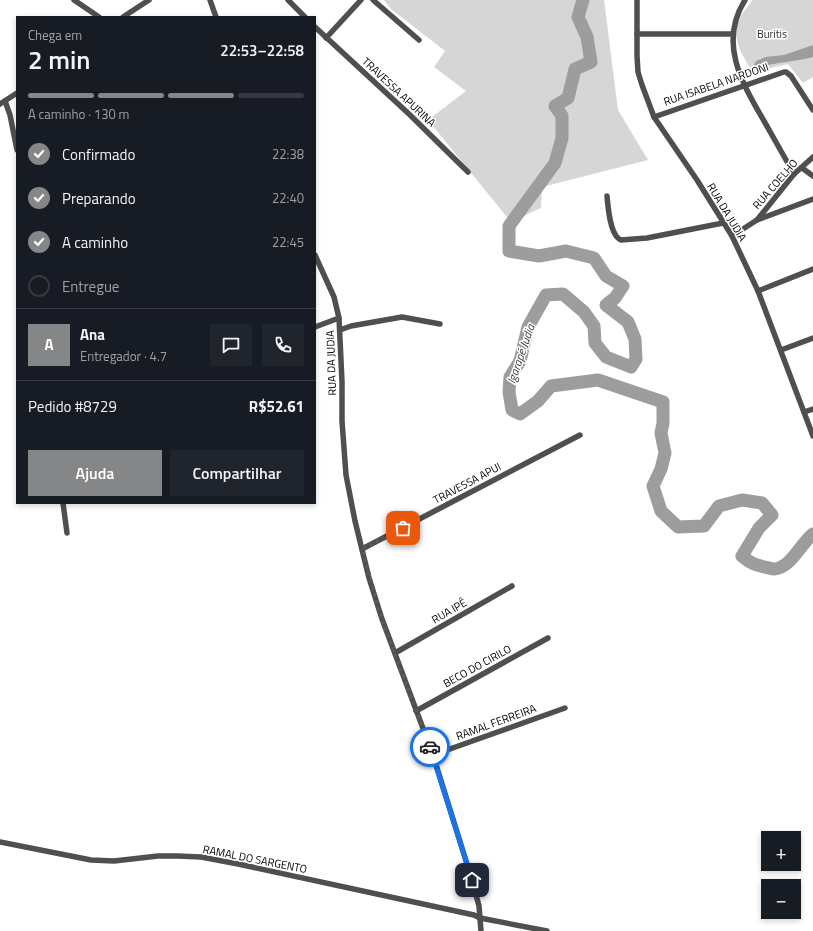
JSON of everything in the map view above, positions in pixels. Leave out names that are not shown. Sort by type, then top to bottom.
[{"type":"street","points":[[74,0],[98,16]]},
{"type":"street","points":[[124,16],[148,0]]},
{"type":"street","points":[[210,0],[216,16]]},
{"type":"street","points":[[288,0],[304,16]]},
{"type":"street","points":[[326,38],[361,0]]},
{"type":"street","points":[[373,0],[419,40]]},
{"type":"street","name":"RUA DA JUDIA","points":[[637,0],[638,72],[654,117],[697,180],[732,236],[758,291],[813,436]]},
{"type":"street","points":[[745,0],[735,20],[732,34],[735,59],[743,85],[794,174]]},
{"type":"street","name":"TRAVESSA APURINA","points":[[316,28],[409,114],[468,172]]},
{"type":"street","points":[[637,34],[732,34]]},
{"type":"street","name":"RUA ISABELA NARDONI","points":[[654,117],[743,85],[786,72],[791,76],[813,110]]},
{"type":"street","points":[[16,94],[2,103],[10,114],[16,145]]},
{"type":"street","name":"RUA COELHO","points":[[732,236],[757,220],[794,174],[813,157]]},
{"type":"street","points":[[802,168],[813,176]]},
{"type":"street","points":[[607,196],[608,209],[613,230],[615,236],[620,240],[647,238],[723,223]]},
{"type":"street","points":[[757,220],[813,199]]},
{"type":"street","name":"RUA DA JUDIA","points":[[316,257],[334,297],[339,318],[342,421],[346,475],[355,522],[382,620],[433,755],[472,880],[479,906],[481,931]]},
{"type":"street","points":[[758,291],[813,269]]},
{"type":"street","points":[[340,330],[352,326],[402,317],[440,324]]},
{"type":"street","points":[[316,327],[339,318]]},
{"type":"street","points":[[781,350],[813,338]]},
{"type":"street","points":[[804,412],[813,409]]},
{"type":"street","name":"TRAVESSA APUI","points":[[362,549],[580,435]]},
{"type":"street","points":[[63,504],[67,533]]},
{"type":"street","name":"RUA IPÊ","points":[[395,653],[512,586]]},
{"type":"street","name":"BECO DO CIRILO","points":[[416,711],[548,638]]},
{"type":"street","name":"RAMAL FERREIRA","points":[[433,755],[565,708]]},
{"type":"street","name":"RAMAL DO SARGENTO","points":[[0,842],[91,860],[114,861],[158,856],[201,857],[474,915],[480,918],[547,931]]},
{"type":"green space","points":[[384,0],[604,0],[618,110],[648,160],[542,187],[541,208],[511,222],[428,120],[466,91],[434,67],[445,51],[391,9]]},
{"type":"green space","name":"Buritis","points":[[753,0],[813,0],[813,77],[803,83],[788,64],[753,72],[738,45],[737,31],[741,16]]},
{"type":"shaded area","points":[[813,45],[813,57],[755,69],[754,65],[756,61],[766,57],[784,55]]},
{"type":"waterway","name":"Igarapé Judia","points":[[583,0],[578,17],[587,37],[591,62],[575,69],[568,98],[555,106],[562,116],[562,138],[555,163],[509,226],[509,251],[539,256],[566,251],[594,258],[606,276],[623,286],[615,298],[606,305],[628,322],[635,339],[636,359],[631,367],[606,357],[595,343],[594,326],[584,312],[563,294],[546,295],[528,327],[520,361],[510,377],[509,392],[512,410],[520,414],[538,401],[551,386],[598,380],[663,402],[663,423],[661,433],[665,453],[661,469],[653,486],[661,511],[678,527],[704,526],[719,506],[742,500],[762,503],[772,515],[759,528],[742,556],[755,564],[774,569],[780,568],[791,560],[813,534]]},
{"type":"way so far","points":[[403,528],[362,549],[382,620],[430,747]]},
{"type":"route","points":[[430,747],[472,880]]}]
